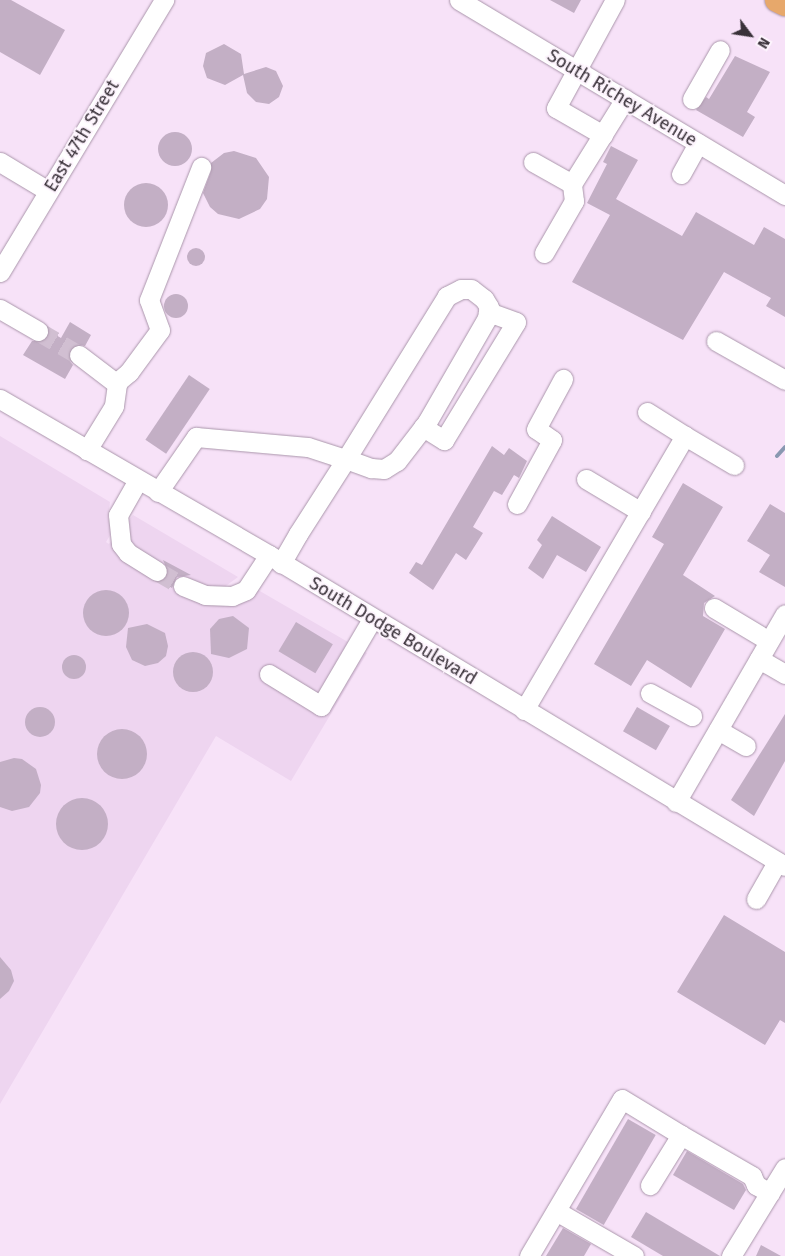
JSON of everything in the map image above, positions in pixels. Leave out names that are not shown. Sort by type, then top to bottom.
[{"type":"main road","points":[[777,0],[785,4]]},
{"type":"street","name":"East 47th Street","points":[[0,272],[164,0]]},
{"type":"street","name":"South Richey Avenue","points":[[459,0],[785,195]]},
{"type":"street","points":[[603,135],[556,108],[615,0]]},
{"type":"street","points":[[692,99],[720,50]]},
{"type":"street","points":[[544,253],[574,201],[572,184],[625,99]]},
{"type":"street","points":[[681,174],[698,143]]},
{"type":"street","points":[[0,162],[48,190]]},
{"type":"street","points":[[532,162],[572,184]]},
{"type":"street","points":[[87,450],[114,406],[116,383],[129,372],[160,330],[149,300],[201,167]]},
{"type":"street","points":[[158,492],[196,437],[308,447],[346,459],[384,469],[397,461],[423,427],[487,318],[488,312],[484,299],[471,289],[461,288],[448,296],[346,459],[275,559],[246,590],[232,596],[205,595],[183,586]]},
{"type":"street","points":[[0,309],[38,331]]},
{"type":"street","points":[[423,427],[444,440],[516,322],[488,312]]},
{"type":"street","points":[[716,340],[785,380]]},
{"type":"street","points":[[79,355],[116,383]]},
{"type":"street","points":[[517,504],[552,440],[536,429],[563,379]]},
{"type":"street","name":"South Dodge Boulevard","points":[[0,399],[275,559],[781,864]]},
{"type":"street","points":[[647,412],[734,465]]},
{"type":"street","points":[[524,710],[685,436]]},
{"type":"street","points":[[586,479],[641,512]]},
{"type":"street","points":[[138,480],[118,515],[121,544],[128,554],[157,571]]},
{"type":"street","points":[[714,608],[769,641]]},
{"type":"street","points":[[676,802],[785,614]]},
{"type":"street","points":[[269,674],[321,706],[372,619]]},
{"type":"street","points":[[759,659],[785,674]]},
{"type":"street","points":[[650,693],[692,716]]},
{"type":"street","points":[[718,730],[746,746]]},
{"type":"street","points":[[756,899],[781,864]]},
{"type":"street","points":[[529,1256],[622,1099],[752,1176],[756,1185],[775,1194]]},
{"type":"street","points":[[650,1185],[681,1135]]},
{"type":"street","points":[[731,1256],[775,1194],[785,1168]]},
{"type":"street","points":[[556,1211],[634,1256]]},
{"type":"shaded area","points":[[0,436],[110,502],[108,518],[112,532],[106,542],[109,544],[133,515],[238,577],[223,588],[230,601],[258,590],[367,653],[291,781],[216,736],[0,1104]]},
{"type":"building","points":[[0,0],[11,0],[65,30],[40,75],[0,52]]},
{"type":"building","points":[[550,0],[581,0],[574,13]]},
{"type":"building","points":[[224,44],[241,54],[244,74],[266,67],[276,71],[283,86],[279,97],[269,104],[256,102],[247,93],[243,75],[225,85],[207,78],[203,66],[206,53]]},
{"type":"building","points":[[735,56],[770,72],[747,112],[755,117],[743,137],[696,110],[706,97],[709,99]]},
{"type":"building","points":[[175,132],[187,137],[192,149],[187,161],[175,166],[163,161],[158,149],[163,137]]},
{"type":"building","points":[[611,146],[638,160],[616,199],[682,236],[696,212],[754,245],[764,227],[785,239],[785,317],[766,306],[771,298],[724,272],[683,340],[572,282],[610,215],[587,203],[607,164],[603,162]]},
{"type":"building","points":[[234,151],[256,158],[269,177],[267,199],[260,209],[239,219],[218,214],[210,207],[203,193],[211,171],[211,163],[224,153]]},
{"type":"building","points":[[146,183],[158,187],[164,193],[168,205],[164,217],[158,223],[146,227],[134,223],[128,217],[124,205],[128,193],[134,187]]},
{"type":"building","points":[[196,248],[202,251],[205,257],[202,263],[196,266],[190,263],[187,257],[190,251]]},
{"type":"building","points":[[176,294],[181,295],[187,301],[187,311],[181,317],[176,318],[171,317],[165,311],[164,306],[165,301],[171,295]]},
{"type":"building","points":[[70,322],[91,335],[85,346],[75,344],[70,349],[68,359],[73,365],[65,379],[23,355],[32,341],[43,341],[49,331],[61,338]]},
{"type":"building","points":[[189,375],[210,389],[166,454],[145,440]]},
{"type":"building","points":[[492,446],[504,455],[509,448],[527,461],[519,478],[514,475],[502,495],[494,491],[473,527],[483,533],[466,560],[456,553],[433,590],[409,573],[416,562],[422,565]]},
{"type":"building","points":[[683,483],[723,507],[683,575],[715,596],[704,603],[703,616],[725,629],[691,688],[647,660],[631,686],[594,664],[664,544],[652,537]]},
{"type":"building","points":[[770,504],[785,513],[785,587],[759,572],[770,555],[747,541]]},
{"type":"building","points":[[552,516],[601,547],[586,572],[557,555],[543,579],[528,568],[542,545],[537,540]]},
{"type":"building","points":[[163,560],[191,575],[177,577],[172,588],[160,581],[168,572]]},
{"type":"building","points":[[111,590],[123,596],[128,604],[128,622],[123,630],[115,635],[101,636],[89,630],[84,622],[83,608],[89,596],[97,591]]},
{"type":"building","points":[[233,616],[249,628],[247,649],[229,658],[211,654],[210,629],[219,619]]},
{"type":"building","points":[[296,622],[333,644],[315,673],[278,651]]},
{"type":"building","points":[[147,624],[165,633],[168,646],[166,656],[158,663],[145,666],[132,660],[126,647],[128,628]]},
{"type":"building","points":[[193,652],[207,658],[213,672],[207,686],[193,692],[179,686],[173,672],[179,658]]},
{"type":"building","points":[[74,655],[83,658],[86,667],[83,676],[74,679],[65,676],[62,667],[65,658]]},
{"type":"building","points":[[40,707],[51,711],[55,722],[51,733],[40,737],[29,733],[25,722],[29,711]]},
{"type":"building","points":[[637,707],[670,726],[656,750],[623,731]]},
{"type":"building","points":[[785,714],[785,761],[754,816],[731,800]]},
{"type":"building","points":[[117,729],[127,729],[140,736],[147,749],[147,759],[140,772],[127,779],[117,779],[108,775],[101,768],[97,759],[97,749],[101,740],[108,733]]},
{"type":"building","points":[[14,758],[22,759],[36,769],[41,785],[40,793],[29,807],[12,811],[0,807],[0,762]]},
{"type":"building","points":[[82,798],[92,800],[100,806],[106,814],[108,824],[106,834],[100,842],[92,848],[82,850],[72,848],[64,842],[58,834],[56,824],[58,814],[64,806],[72,800]]},
{"type":"building","points":[[724,915],[785,952],[785,1023],[780,1020],[765,1045],[677,992]]},
{"type":"building","points":[[0,957],[11,970],[14,981],[9,991],[0,999]]},
{"type":"building","points":[[628,1119],[656,1135],[604,1225],[576,1209]]},
{"type":"building","points":[[687,1151],[743,1184],[746,1190],[734,1210],[673,1175]]},
{"type":"building","points":[[646,1212],[720,1256],[663,1256],[631,1237]]},
{"type":"building","points":[[563,1228],[591,1244],[584,1256],[546,1256]]},
{"type":"building","points":[[761,1245],[781,1256],[756,1256]]},
{"type":"waterway","points":[[777,456],[785,447]]},
{"type":"tunnel","points":[[38,331],[79,355]]},
{"type":"tunnel","points":[[157,571],[183,586]]}]
